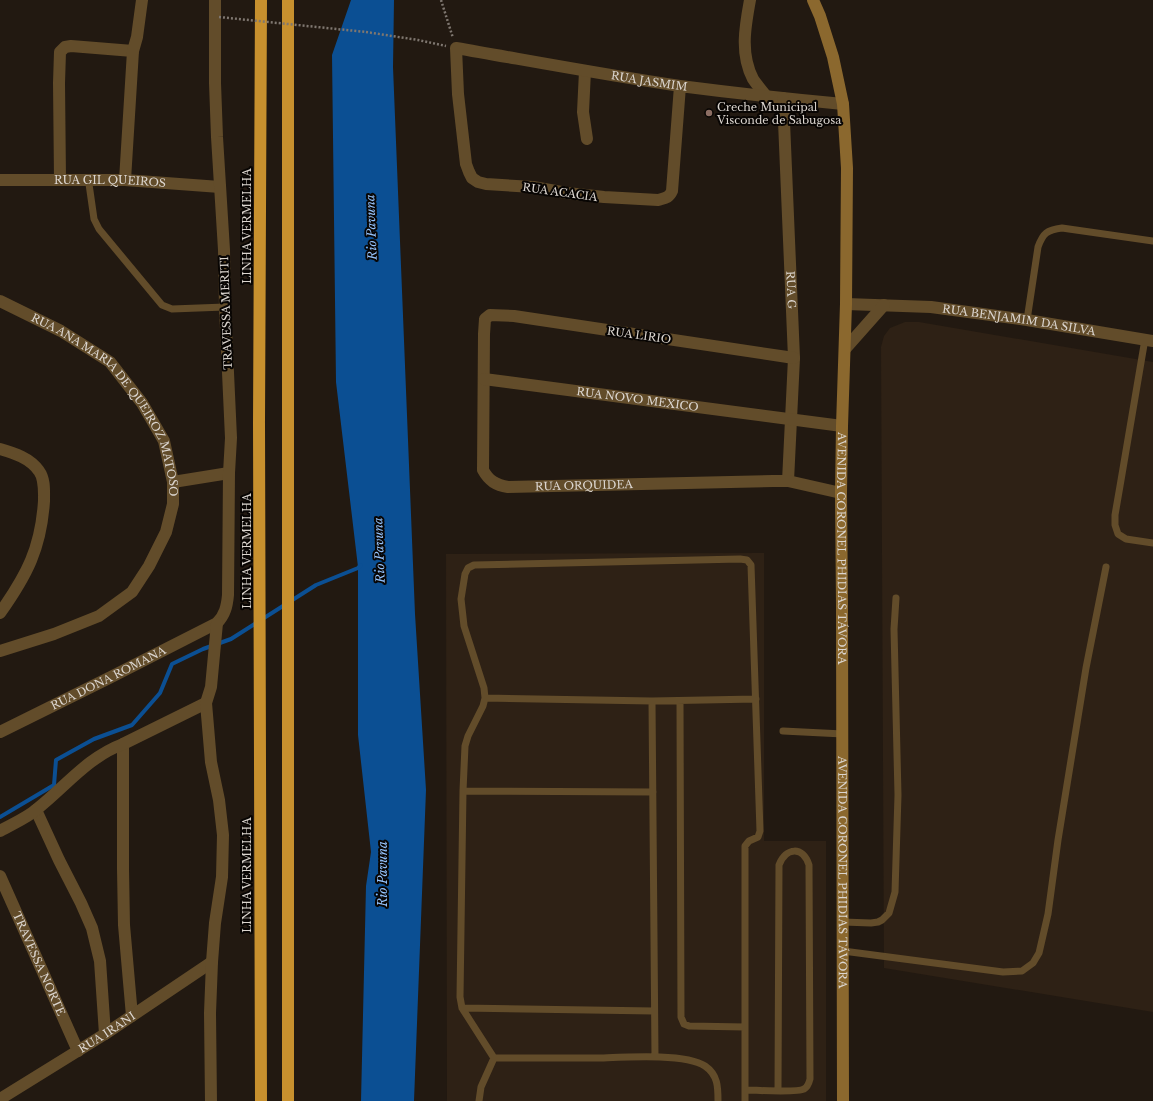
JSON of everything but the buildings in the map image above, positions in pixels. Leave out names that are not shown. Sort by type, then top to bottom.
[{"type":"highway","name":"LINHA VERMELHA","points":[[261,0],[261,1101]]},
{"type":"highway","points":[[288,0],[288,1101]]},
{"type":"street","points":[[125,180],[133,51],[137,37],[142,0]]},
{"type":"street","name":"TRAVESSA MERITI","points":[[216,0],[215,83],[224,250],[231,438],[228,473],[228,595],[226,607],[216,629]]},
{"type":"street","points":[[750,0],[744,44],[747,61],[754,79],[767,97]]},
{"type":"street","name":"AVENIDA CORONEL PHIDIAS TÁVORA","points":[[813,0],[820,16],[833,57],[843,104],[847,168],[846,304],[841,493],[843,734],[843,1101]]},
{"type":"street","points":[[60,179],[60,52],[64,47],[71,46],[133,51]]},
{"type":"street","name":"RUA JASMIM","points":[[456,48],[680,86],[767,97],[843,104]]},
{"type":"street","name":"RUA ACACIA","points":[[456,48],[458,94],[466,164],[472,178],[478,182],[486,184],[533,187],[604,198],[658,200],[667,198],[672,191],[680,86]]},
{"type":"street","points":[[585,71],[583,112],[587,139]]},
{"type":"street","name":"RUA G","points":[[783,98],[794,358],[788,482]]},
{"type":"street","name":"RUA GIL QUEIROS","points":[[0,180],[125,180],[220,187]]},
{"type":"street","name":"RUA ANA MARIA DE QUEIROZ MATOSO","points":[[0,301],[61,331],[110,362],[142,403],[164,441],[173,482],[173,504],[166,532],[150,566],[132,592],[99,616],[54,634],[0,651]]},
{"type":"street","name":"RUA BENJAMIM DA SILVA","points":[[846,304],[931,307],[1027,320],[1149,340]]},
{"type":"street","points":[[845,349],[884,305]]},
{"type":"street","name":"RUA LIRIO","points":[[485,319],[490,315],[514,316],[794,358]]},
{"type":"street","name":"RUA ORQUIDEA","points":[[485,319],[483,470],[488,478],[497,485],[508,488],[517,488],[788,482],[841,493]]},
{"type":"street","name":"RUA NOVO MEXICO","points":[[484,379],[792,420]]},
{"type":"street","points":[[792,420],[842,426]]},
{"type":"street","points":[[0,449],[16,454],[30,461],[40,471],[45,488],[41,531],[34,555],[24,578],[0,613]]},
{"type":"street","points":[[173,482],[228,473]]},
{"type":"street","points":[[210,1101],[210,1013],[212,962],[215,923],[222,877],[223,835],[211,762],[206,702],[211,687],[216,629]]},
{"type":"street","name":"RUA DONA ROMANA","points":[[0,732],[216,629]]},
{"type":"street","points":[[0,831],[36,810],[92,760],[111,748],[123,744],[206,702]]},
{"type":"street","points":[[123,744],[124,925],[132,1016]]},
{"type":"street","points":[[36,810],[92,928],[100,961],[105,1034]]},
{"type":"street","name":"TRAVESSA NORTE","points":[[0,876],[78,1051]]},
{"type":"street","name":"RUA IRANI","points":[[0,1099],[105,1034],[212,962]]},
{"type":"lane","points":[[89,184],[94,219],[99,229],[162,305],[172,309],[225,307]]},
{"type":"lane","points":[[1027,320],[1038,247],[1042,237],[1050,230],[1062,228],[1153,241]]},
{"type":"lane","points":[[1149,340],[1119,493],[1115,515],[1115,525],[1118,534],[1126,539],[1153,544]]},
{"type":"lane","points":[[494,1058],[462,1008],[460,997],[464,746],[483,706],[484,698],[484,688],[462,616],[461,599],[465,574],[468,568],[474,565],[747,560],[750,565],[760,831],[758,837],[749,841],[745,846],[745,1101]]},
{"type":"lane","points":[[843,951],[1003,972],[1022,971],[1033,963],[1039,952],[1048,914],[1058,840],[1086,668],[1106,567]]},
{"type":"lane","points":[[843,922],[871,923],[882,920],[889,913],[895,892],[898,795],[894,629],[896,598]]},
{"type":"lane","points":[[484,698],[652,701],[756,699]]},
{"type":"lane","points":[[652,701],[655,1057]]},
{"type":"lane","points":[[680,701],[681,1017],[684,1024],[689,1026],[745,1027]]},
{"type":"lane","points":[[783,731],[843,734]]},
{"type":"lane","points":[[463,791],[653,792]]},
{"type":"lane","points":[[745,1090],[778,1091],[800,1091],[805,1089],[810,1079],[809,865],[806,857],[800,852],[790,851],[782,857],[779,865],[778,1091]]},
{"type":"lane","points":[[462,1008],[654,1011]]},
{"type":"lane","points":[[494,1058],[683,1058],[704,1065],[712,1071],[717,1079],[718,1101]]},
{"type":"lane","points":[[479,1101],[481,1087],[494,1058]]},
{"type":"path","points":[[219,17],[366,32],[418,40],[456,48],[441,0]]},
{"type":"shaded area","points":[[905,322],[919,322],[1153,362],[1153,1012],[884,968],[881,347],[884,336],[890,328]]},
{"type":"shaded area","points":[[764,553],[764,841],[826,841],[826,1101],[447,1101],[446,554]]},
{"type":"water","name":"Rio Pavuna","points":[[351,0],[394,0],[393,67],[415,614],[426,790],[414,1101],[361,1101],[366,886],[371,852],[358,735],[358,567],[336,382],[332,55]]},
{"type":"waterway","points":[[0,817],[54,785],[56,760],[94,739],[132,725],[160,693],[172,664],[203,649],[231,639],[316,585],[358,568],[361,565]]},
{"type":"place","name":"Creche Municipal Visconde de Sabugosa","points":[[709,113]]}]
